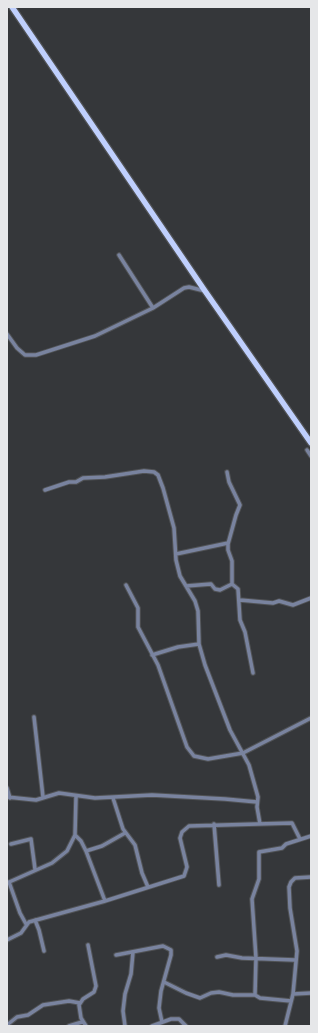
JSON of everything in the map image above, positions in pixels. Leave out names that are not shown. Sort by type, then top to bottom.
[{"type":"main road","points":[[12,7],[205,292],[311,442]]},
{"type":"street","points":[[119,255],[153,308]]},
{"type":"street","points":[[7,334],[17,348],[25,355],[36,355],[95,336],[153,308],[184,288],[188,287],[205,292]]},
{"type":"street","points":[[307,450],[311,456]]},
{"type":"street","points":[[45,490],[68,482],[76,482],[83,478],[105,477],[144,471],[154,472],[158,475],[172,518],[180,576],[195,601],[198,611],[199,644],[216,698],[243,753],[247,758],[255,781],[260,824]]},
{"type":"street","points":[[227,472],[229,482],[240,505],[228,543],[228,550],[232,561],[232,584]]},
{"type":"street","points":[[176,554],[228,543]]},
{"type":"street","points":[[186,586],[211,584],[215,589],[220,590],[232,584]]},
{"type":"street","points":[[232,584],[238,589],[240,600],[240,620],[246,632],[253,673]]},
{"type":"street","points":[[126,585],[138,608],[138,627],[164,679],[190,752],[194,756],[208,759],[243,753],[311,718]]},
{"type":"street","points":[[240,600],[267,603],[279,601],[293,605],[311,598]]},
{"type":"street","points":[[152,655],[178,647],[199,644]]},
{"type":"street","points":[[34,717],[43,797]]},
{"type":"street","points":[[7,788],[9,797],[36,800],[59,793],[76,797],[113,798],[167,796],[257,802]]},
{"type":"street","points":[[26,924],[8,882],[60,857],[67,850],[75,836],[76,797]]},
{"type":"street","points":[[113,798],[125,833],[130,837],[135,845],[142,872],[148,887]]},
{"type":"street","points":[[7,940],[20,934],[26,924],[35,920],[105,901],[184,876],[187,872],[187,867],[180,838],[184,829],[189,826],[214,824],[292,823],[300,839]]},
{"type":"street","points":[[214,824],[219,885]]},
{"type":"street","points":[[86,851],[102,846],[125,833]]},
{"type":"street","points":[[75,836],[81,841],[86,851],[105,901]]},
{"type":"street","points":[[255,995],[256,958],[252,899],[259,879],[259,852],[282,848],[286,844],[311,836]]},
{"type":"street","points":[[11,844],[29,839],[32,840],[35,869]]},
{"type":"street","points":[[285,1026],[293,994],[297,947],[291,917],[288,887],[295,878],[311,877]]},
{"type":"street","points":[[35,920],[44,951]]},
{"type":"street","points":[[86,1026],[82,1022],[79,1005],[96,989],[88,944]]},
{"type":"street","points":[[116,955],[163,946],[171,950],[159,1008],[162,1022]]},
{"type":"street","points":[[125,1026],[123,1011],[125,994],[131,974],[134,952]]},
{"type":"street","points":[[217,957],[226,955],[242,958],[295,960]]},
{"type":"street","points":[[164,982],[200,998],[211,993],[219,992],[233,995],[255,995],[260,998],[291,1001]]},
{"type":"street","points":[[293,994],[311,993]]},
{"type":"street","points":[[7,1025],[17,1018],[28,1015],[43,1005],[69,1001],[80,1003]]},
{"type":"street","points":[[152,1026],[171,1019],[179,1019],[186,1026]]},
{"type":"street","points":[[69,1026],[82,1022]]}]
